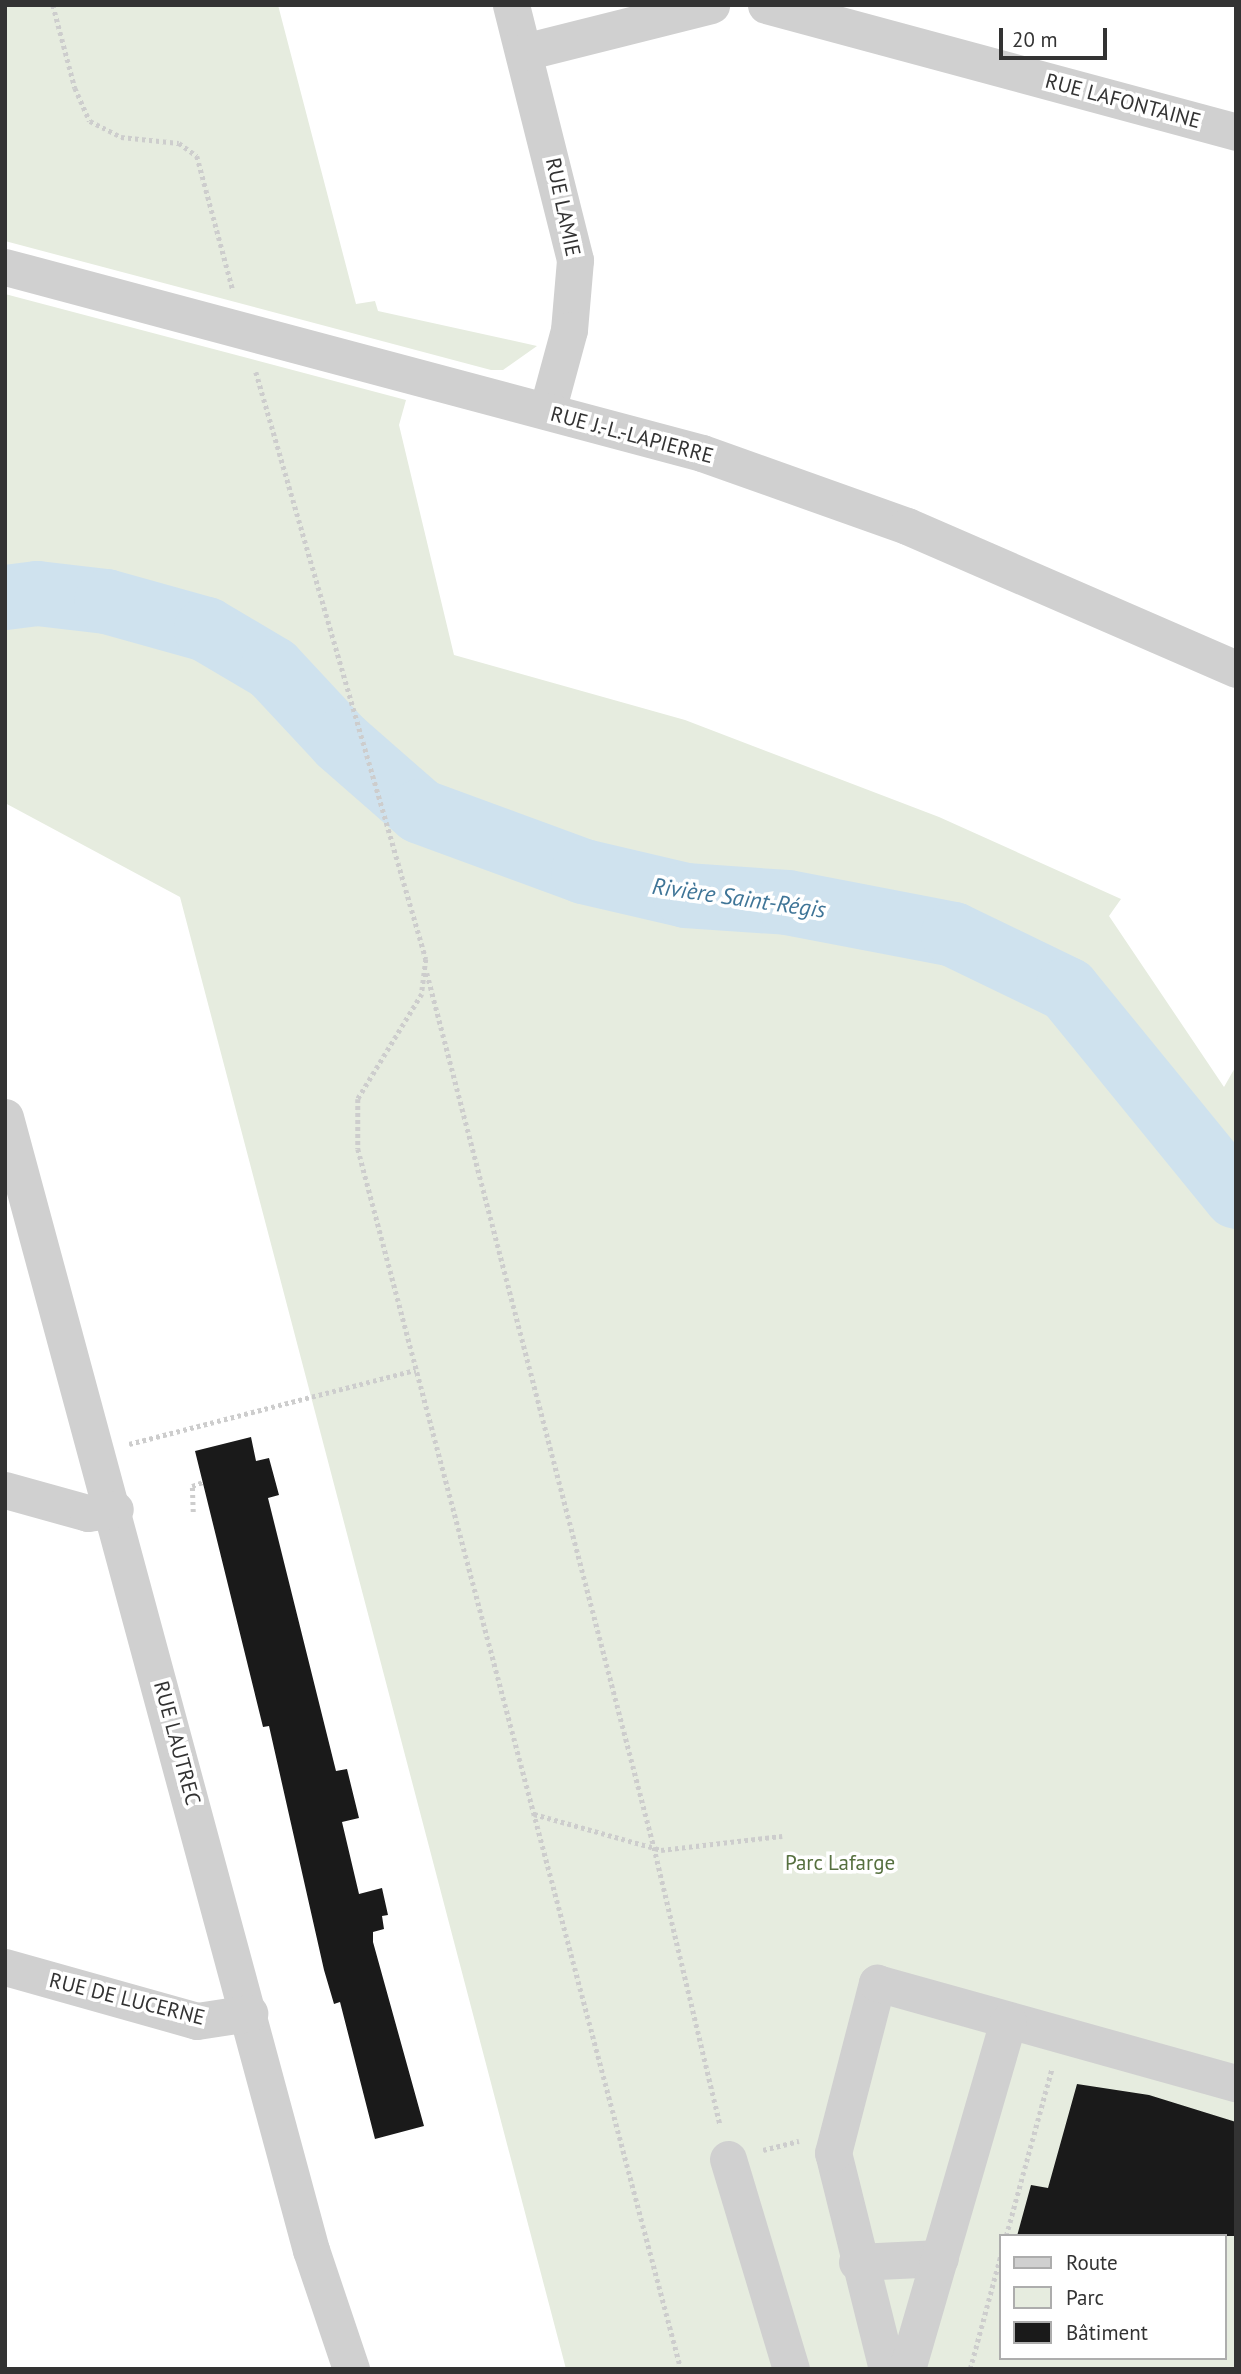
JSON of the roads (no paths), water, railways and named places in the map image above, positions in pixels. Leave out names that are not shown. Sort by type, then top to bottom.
[{"type":"street","name":"RUE LAMIE","points":[[512,5],[575,260],[569,330],[547,411]]},
{"type":"street","points":[[524,52],[711,5]]},
{"type":"street","name":"RUE LAFONTAINE","points":[[766,5],[1236,132]]},
{"type":"street","name":"RUE J.-L.-LAPIERRE","points":[[5,267],[702,453],[907,526],[1236,669]]},
{"type":"street","name":"RUE LAUTREC","points":[[5,1117],[115,1509],[311,2250],[351,2369]]},
{"type":"street","points":[[5,1490],[88,1513],[115,1509]]},
{"type":"street","name":"RUE DE LUCERNE","points":[[5,1967],[197,2021],[222,2021],[249,2013]]},
{"type":"street","points":[[887,2369],[835,2178],[835,2132],[877,1983],[1236,2083]]},
{"type":"street","points":[[907,2369],[1008,2021]]},
{"type":"street","points":[[728,2159],[791,2369]]},
{"type":"street","points":[[857,2262],[940,2258]]},
{"type":"waterway","name":"Rivière Saint-Régis","points":[[5,597],[37,593],[106,601],[206,629],[272,668],[340,741],[420,811],[583,871],[685,895],[787,902],[953,934],[1067,989],[1236,1196]]},
{"type":"park label","name":"Parc Lafarge","points":[[840,1863]]}]
